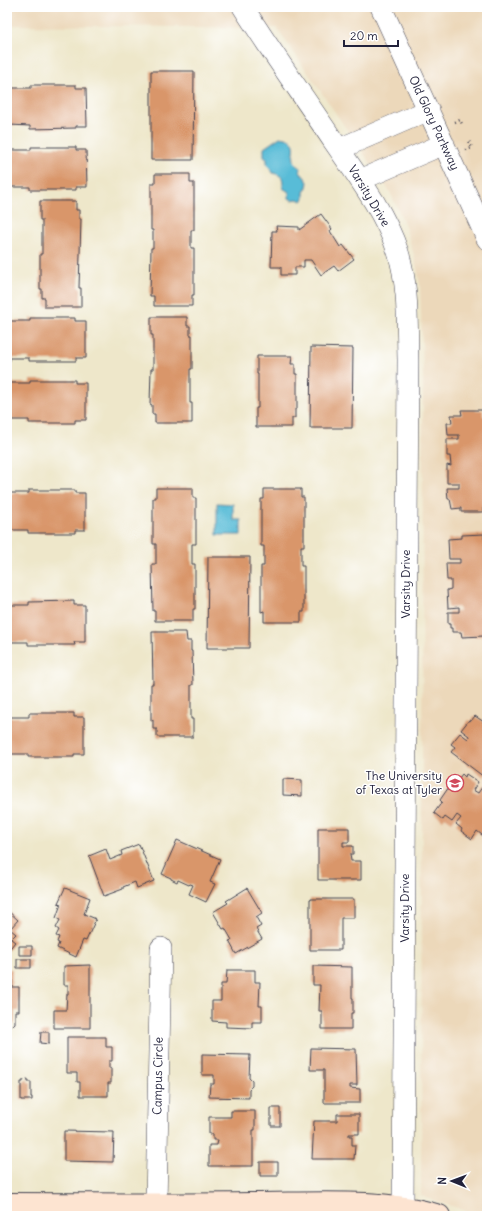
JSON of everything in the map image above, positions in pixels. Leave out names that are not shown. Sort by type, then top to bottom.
[{"type":"street","name":"Varsity Drive","points":[[243,7],[383,216],[398,254],[402,272],[407,311],[403,1208]]},
{"type":"street","name":"Old Glory Parkway","points":[[381,7],[487,239]]},
{"type":"street","points":[[339,150],[429,110]]},
{"type":"street","points":[[360,180],[444,144]]},
{"type":"street","name":"Campus Circle","points":[[156,1205],[161,948]]},
{"type":"street","points":[[7,1204],[156,1205],[349,1203],[403,1208],[439,1216]]},
{"type":"shaded area","name":"The University of Texas at Tyler","points":[[7,7],[487,7],[487,1216],[482,1216],[421,1196],[423,371],[420,284],[414,255],[404,223],[390,192],[277,28],[7,25]]},
{"type":"water","points":[[280,137],[289,139],[293,142],[294,161],[301,168],[300,172],[308,182],[304,192],[304,199],[302,201],[297,199],[292,200],[289,198],[289,192],[283,188],[282,178],[273,173],[267,165],[267,159],[264,157],[264,148]]},
{"type":"water","points":[[217,503],[233,504],[233,520],[241,520],[241,535],[217,535]]},
{"type":"building","points":[[151,71],[194,71],[193,160],[151,160]]},
{"type":"building","points":[[7,85],[10,85],[10,88],[31,88],[31,85],[76,85],[76,88],[86,88],[87,126],[76,126],[76,128],[30,129],[30,126],[10,125],[10,128],[7,128]]},
{"type":"building","points":[[7,147],[10,147],[10,150],[31,150],[31,147],[76,147],[76,150],[86,150],[87,187],[76,187],[76,190],[30,190],[30,187],[10,187],[10,190],[7,190]]},
{"type":"building","points":[[155,174],[190,174],[190,183],[194,183],[194,230],[191,230],[191,248],[194,248],[194,295],[192,295],[192,306],[154,306],[154,296],[150,296],[151,248],[153,248],[153,230],[151,230],[151,184],[155,184]]},
{"type":"building","points":[[40,201],[76,201],[76,210],[79,210],[79,219],[81,219],[79,288],[81,288],[81,307],[45,307],[45,298],[42,298],[42,289],[40,289],[42,220],[40,220]]},
{"type":"building","points":[[321,214],[332,229],[330,231],[340,247],[343,245],[354,259],[338,271],[334,266],[321,275],[311,260],[304,260],[304,267],[295,267],[295,275],[281,275],[281,267],[271,267],[272,231],[277,231],[276,226],[299,227],[299,230]]},
{"type":"building","points":[[151,317],[187,317],[187,326],[190,326],[190,335],[192,335],[190,403],[192,403],[192,423],[155,423],[155,414],[152,414],[152,405],[150,404],[151,369],[153,369],[153,335],[151,335]]},
{"type":"building","points":[[7,318],[9,318],[9,321],[30,321],[30,318],[75,318],[75,321],[86,321],[86,358],[76,358],[76,361],[29,361],[29,358],[10,358],[10,361],[7,361]]},
{"type":"building","points":[[311,347],[353,348],[352,428],[310,428]]},
{"type":"building","points":[[257,356],[292,356],[291,364],[295,364],[295,374],[297,374],[297,409],[295,409],[295,418],[292,418],[292,427],[256,427],[256,408],[258,408]]},
{"type":"building","points":[[7,380],[9,380],[9,383],[30,383],[30,380],[75,380],[75,383],[86,383],[86,420],[75,420],[75,423],[29,423],[29,420],[9,420],[9,423],[7,423]]},
{"type":"building","points":[[461,410],[483,410],[483,416],[487,416],[487,434],[485,434],[485,439],[487,439],[487,483],[485,483],[485,488],[487,488],[487,508],[483,508],[483,512],[461,512],[461,508],[452,509],[450,499],[448,499],[447,488],[459,488],[459,483],[447,483],[447,465],[451,466],[450,456],[447,456],[447,439],[459,439],[459,435],[448,435],[447,423],[452,423],[451,415],[462,415]]},
{"type":"building","points":[[156,488],[193,488],[193,498],[196,498],[196,544],[192,544],[192,564],[195,564],[195,609],[193,609],[193,621],[155,621],[155,611],[153,611],[152,564],[156,564],[156,544],[153,544],[153,498],[156,498]]},
{"type":"building","points":[[264,489],[301,489],[301,497],[304,497],[304,546],[301,546],[301,566],[304,566],[304,612],[301,612],[301,622],[264,622],[264,611],[261,612],[261,566],[264,566],[264,546],[261,546],[261,499],[264,499]]},
{"type":"building","points":[[7,490],[9,490],[9,493],[29,493],[29,490],[75,490],[75,493],[85,493],[85,530],[75,530],[75,533],[28,533],[28,530],[9,530],[9,533],[7,533]]},
{"type":"building","points":[[484,534],[484,539],[487,539],[487,607],[485,607],[487,612],[487,632],[484,632],[484,636],[462,637],[461,632],[452,632],[450,624],[448,624],[448,612],[459,612],[459,607],[448,608],[447,590],[451,589],[451,580],[447,580],[446,563],[460,563],[460,559],[449,559],[448,539],[462,538],[462,535]]},
{"type":"building","points":[[208,557],[250,557],[249,648],[207,648]]},
{"type":"building","points":[[7,601],[8,605],[29,605],[29,602],[74,601],[74,605],[85,605],[85,642],[74,642],[75,645],[28,645],[28,642],[7,642]]},
{"type":"building","points":[[152,632],[186,632],[187,641],[191,641],[193,685],[191,685],[191,719],[193,719],[193,737],[157,737],[157,729],[153,729],[153,720],[151,721],[151,684],[153,684]]},
{"type":"building","points":[[29,713],[74,713],[74,717],[84,717],[84,754],[74,754],[74,757],[28,757],[28,754],[7,754],[7,717],[29,717]]},
{"type":"building","points":[[475,716],[484,722],[487,718],[487,775],[486,774],[484,777],[451,752],[455,747],[451,744],[460,733],[468,739],[469,736],[461,730],[469,720],[471,721]]},
{"type":"building","points":[[462,774],[465,777],[466,774],[478,782],[473,790],[478,793],[483,786],[487,789],[487,798],[484,801],[487,803],[487,839],[477,831],[472,839],[461,831],[462,829],[456,824],[461,818],[457,815],[452,822],[445,817],[443,820],[434,813],[442,802],[440,800],[453,781],[456,782]]},
{"type":"building","points":[[283,779],[302,780],[302,796],[283,795]]},
{"type":"building","points":[[318,828],[349,828],[349,842],[343,842],[343,846],[353,846],[353,854],[350,854],[351,861],[361,861],[361,880],[318,880]]},
{"type":"building","points":[[177,840],[220,859],[210,882],[215,884],[206,902],[189,894],[193,885],[189,885],[178,880],[177,882],[162,874]]},
{"type":"building","points":[[139,844],[154,881],[137,888],[135,882],[123,887],[123,889],[104,896],[89,856],[106,849],[110,860],[122,855],[121,851]]},
{"type":"building","points":[[65,888],[90,898],[84,914],[96,919],[86,941],[83,940],[76,957],[57,948],[59,937],[56,936],[59,930],[56,928],[60,920],[56,918],[61,904],[58,903]]},
{"type":"building","points":[[247,888],[262,913],[256,917],[261,926],[256,929],[262,939],[236,954],[229,941],[232,940],[225,928],[223,929],[213,912],[228,903],[226,901]]},
{"type":"building","points":[[310,899],[354,899],[354,918],[341,918],[341,950],[310,950]]},
{"type":"building","points":[[7,910],[18,920],[10,929],[16,934],[11,939],[15,942],[7,952]]},
{"type":"building","points":[[19,946],[32,946],[32,955],[19,955]]},
{"type":"building","points":[[17,959],[31,959],[31,968],[17,968]]},
{"type":"building","points":[[90,965],[90,1028],[54,1028],[54,1010],[66,1010],[68,985],[64,985],[64,966]]},
{"type":"building","points":[[313,966],[352,967],[353,1013],[351,1013],[351,1029],[322,1029],[322,1011],[319,1011],[320,985],[313,985]]},
{"type":"building","points":[[7,969],[12,969],[12,987],[19,987],[19,1011],[15,1011],[15,1023],[11,1027],[7,1027]]},
{"type":"building","points":[[227,970],[255,970],[255,982],[260,982],[259,1006],[262,1006],[262,1022],[252,1022],[252,1028],[226,1027],[226,1022],[212,1021],[212,1001],[221,1001],[221,984],[226,984]]},
{"type":"building","points":[[41,1032],[49,1032],[49,1044],[40,1043]]},
{"type":"building","points":[[67,1037],[106,1037],[106,1047],[112,1047],[112,1061],[109,1061],[109,1068],[111,1068],[111,1083],[108,1083],[108,1096],[80,1096],[80,1082],[77,1082],[77,1073],[67,1073]]},
{"type":"building","points":[[311,1048],[356,1049],[357,1085],[350,1085],[350,1088],[360,1089],[360,1103],[324,1103],[324,1070],[310,1070]]},
{"type":"building","points":[[202,1054],[250,1055],[249,1078],[252,1081],[252,1086],[249,1089],[249,1098],[209,1097],[210,1084],[214,1084],[214,1075],[202,1075]]},
{"type":"building","points":[[28,1079],[28,1082],[31,1082],[32,1100],[21,1100],[21,1082]]},
{"type":"building","points":[[271,1108],[280,1108],[280,1126],[271,1126]]},
{"type":"building","points":[[231,1111],[255,1111],[255,1130],[253,1130],[253,1166],[209,1166],[209,1145],[217,1145],[218,1140],[213,1140],[213,1134],[209,1134],[209,1117],[231,1117]]},
{"type":"building","points":[[337,1114],[359,1114],[359,1134],[349,1134],[349,1136],[352,1136],[352,1145],[355,1145],[354,1159],[312,1159],[314,1121],[337,1121]]},
{"type":"building","points":[[64,1131],[114,1132],[113,1162],[64,1161]]},
{"type":"building","points":[[260,1162],[278,1162],[278,1176],[260,1176]]},
{"type":"place","name":"The University of Texas at Tyler","points":[[455,783]]}]
